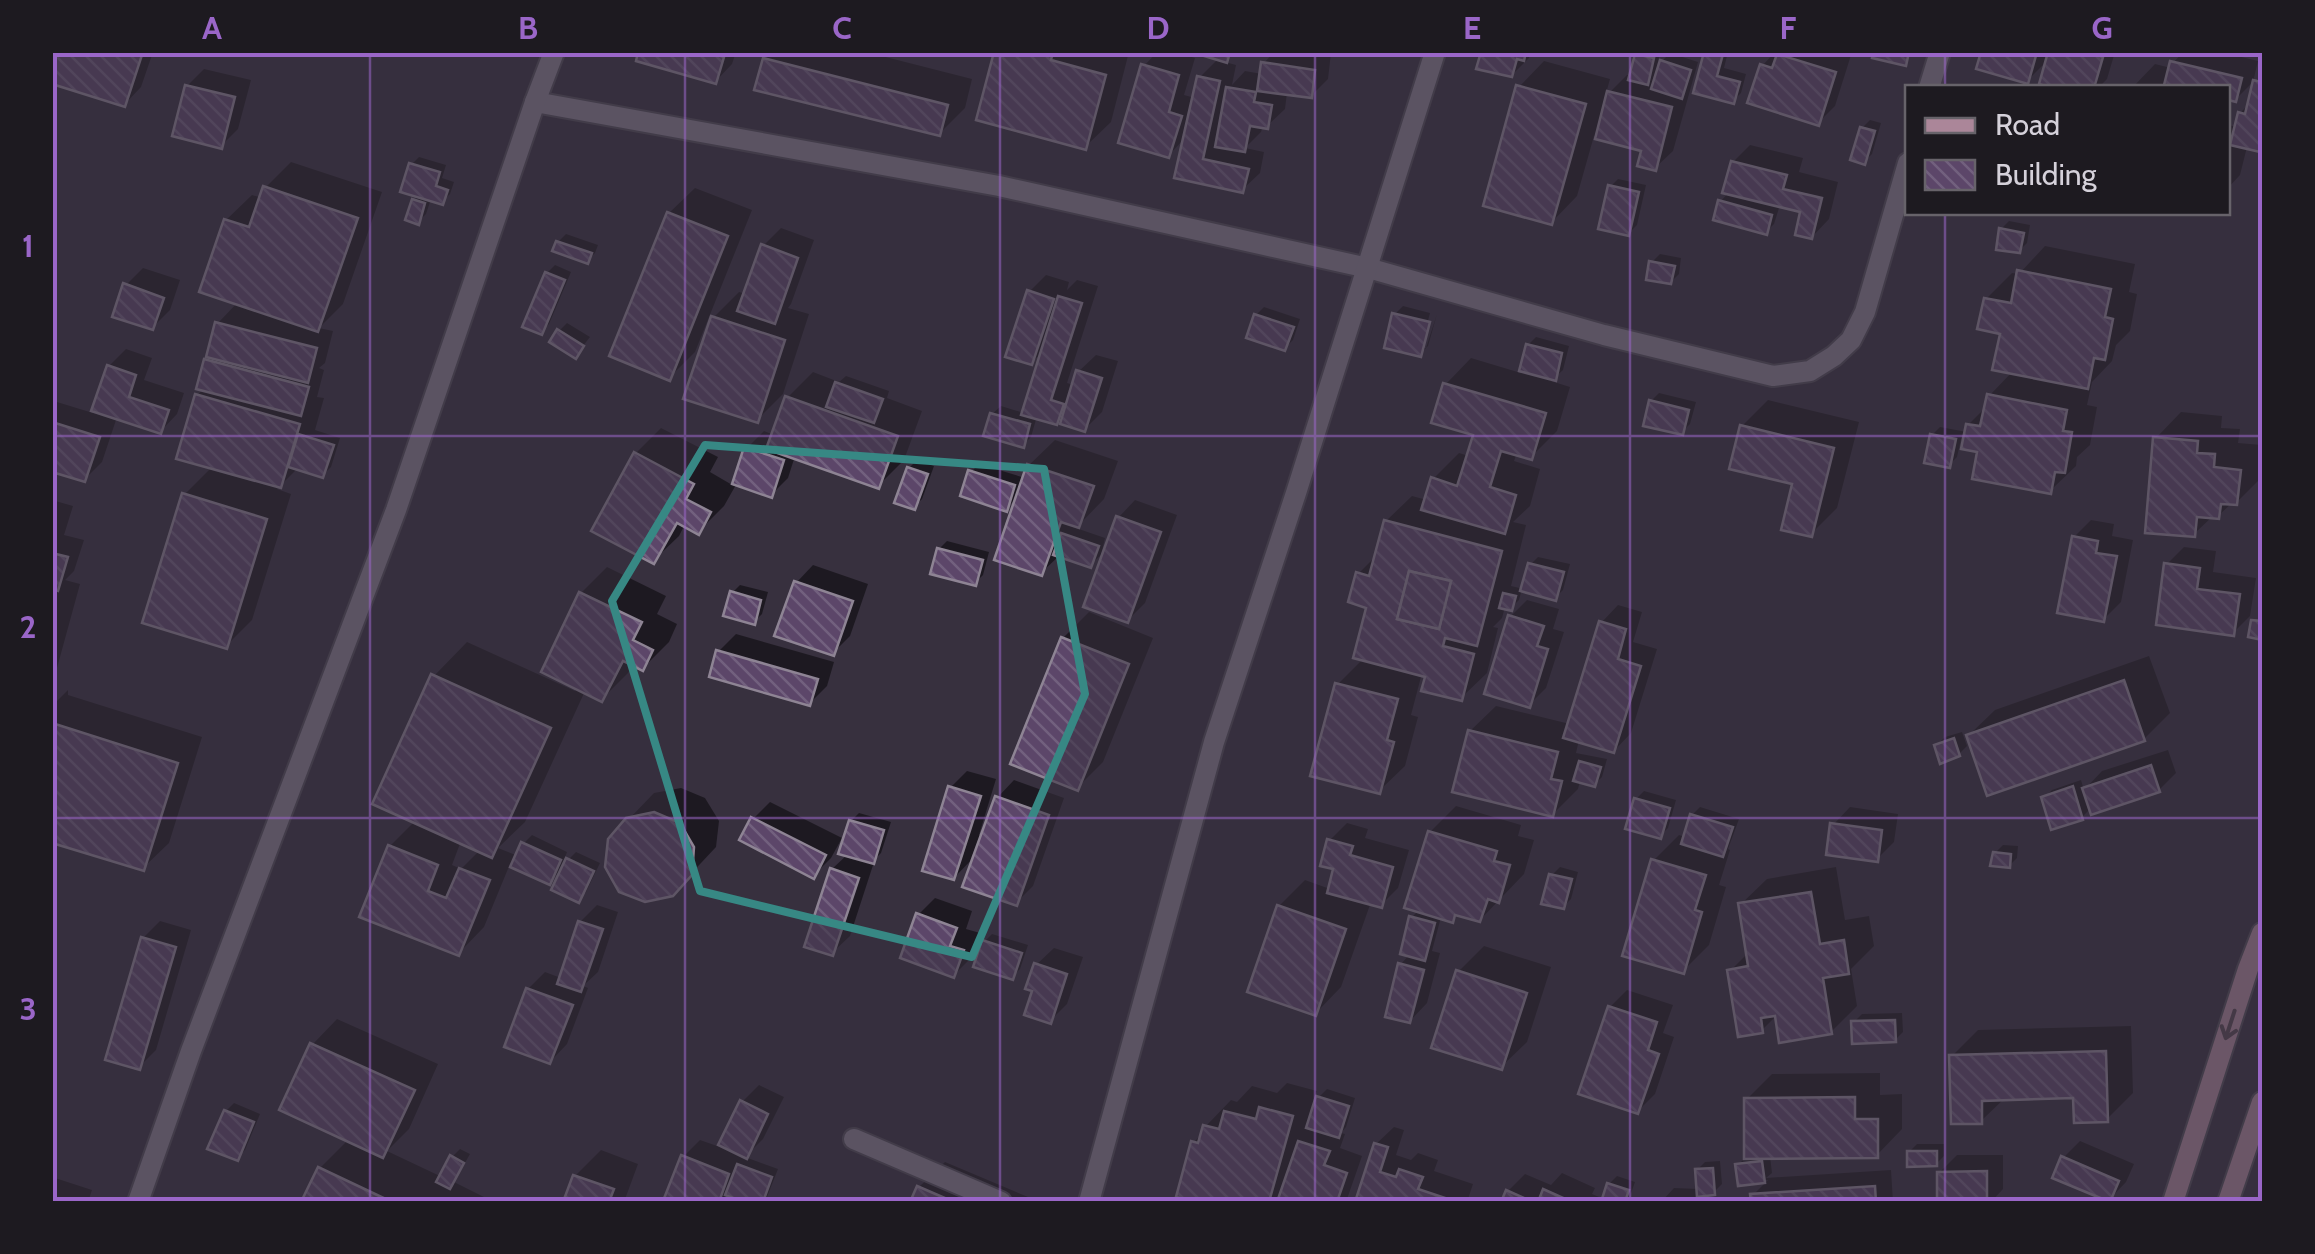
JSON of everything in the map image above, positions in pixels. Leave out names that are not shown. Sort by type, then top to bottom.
[{"type":"main road","points":[[2173,1202],[2262,933]]},
{"type":"main road","points":[[2228,1202],[2262,1102]]},
{"type":"street","points":[[138,1202],[191,1051],[396,510],[554,52]]},
{"type":"street","points":[[1088,1202],[1214,742],[1435,52]]},
{"type":"street","points":[[1931,85],[1940,52]]},
{"type":"street","points":[[535,102],[999,186],[1368,268],[1604,335],[1773,376],[1810,371],[1851,340],[1865,312],[1905,173]]},
{"type":"street","points":[[854,1139],[1001,1202]]},
{"type":"highlighted area","points":[[705,445],[1044,469],[1085,694],[972,957],[700,891],[612,601]]},
{"type":"building","points":[[52,52],[142,55],[125,107],[52,84]]},
{"type":"building","points":[[638,52],[709,52],[724,57],[716,84],[636,61]]},
{"type":"building","points":[[994,52],[1053,52],[1051,60],[1106,75],[1086,150],[976,120]]},
{"type":"building","points":[[1201,52],[1230,52],[1227,63]]},
{"type":"building","points":[[1481,52],[1526,52],[1524,61],[1517,59],[1512,77],[1476,69]]},
{"type":"building","points":[[1704,52],[1723,54],[1717,76],[1740,82],[1734,104],[1693,93]]},
{"type":"building","points":[[1873,52],[1909,52],[1906,66],[1872,58]]},
{"type":"building","points":[[1981,52],[2037,52],[2028,84],[1976,69]]},
{"type":"building","points":[[2048,52],[2087,52],[2103,57],[2095,85],[2039,84]]},
{"type":"building","points":[[1635,54],[1654,58],[1648,85],[1628,80]]},
{"type":"building","points":[[1777,54],[1836,72],[1819,126],[1747,103],[1760,64],[1772,68]]},
{"type":"building","points":[[763,58],[948,105],[940,136],[754,90]]},
{"type":"building","points":[[1660,60],[1691,70],[1682,99],[1651,89]]},
{"type":"building","points":[[2170,61],[2242,78],[2236,102],[2230,100],[2230,85],[2164,85]]},
{"type":"building","points":[[1261,62],[1315,70],[1312,98],[1257,91]]},
{"type":"building","points":[[1141,64],[1179,75],[1169,112],[1182,116],[1169,158],[1118,143]]},
{"type":"building","points":[[1197,76],[1220,81],[1203,159],[1249,169],[1243,193],[1174,178]]},
{"type":"building","points":[[2253,80],[2262,82],[2260,152],[2230,145],[2238,112],[2245,114]]},
{"type":"building","points":[[185,85],[235,97],[222,149],[172,136]]},
{"type":"building","points":[[1516,85],[1586,104],[1552,225],[1483,206]]},
{"type":"building","points":[[1226,87],[1256,92],[1254,102],[1272,105],[1268,129],[1250,126],[1245,152],[1215,147]]},
{"type":"building","points":[[1607,91],[1672,107],[1656,171],[1637,166],[1641,151],[1595,139]]},
{"type":"building","points":[[1860,127],[1875,131],[1865,165],[1850,160]]},
{"type":"building","points":[[1731,161],[1787,175],[1783,189],[1822,198],[1812,239],[1795,235],[1800,212],[1722,193]]},
{"type":"building","points":[[409,163],[440,172],[436,186],[448,190],[443,205],[400,192]]},
{"type":"building","points":[[1608,185],[1639,192],[1629,236],[1598,229]]},
{"type":"building","points":[[263,186],[358,218],[318,332],[199,292],[224,219],[249,227]]},
{"type":"building","points":[[412,199],[425,203],[419,225],[405,220]]},
{"type":"building","points":[[1718,200],[1772,215],[1767,235],[1713,220]]},
{"type":"building","points":[[667,212],[728,236],[670,381],[609,356]]},
{"type":"building","points":[[1999,228],[2024,233],[2020,253],[1996,250]]},
{"type":"building","points":[[556,241],[592,253],[588,264],[552,251]]},
{"type":"building","points":[[761,244],[798,258],[775,324],[737,311]]},
{"type":"building","points":[[1649,261],[1675,266],[1671,284],[1646,280]]},
{"type":"building","points":[[2017,270],[2111,289],[2105,317],[2113,319],[2105,360],[2094,358],[2088,389],[1992,370],[2000,334],[1977,329],[1984,298],[2011,303]]},
{"type":"building","points":[[545,272],[565,280],[542,335],[522,327]]},
{"type":"building","points":[[123,283],[164,298],[153,330],[112,317]]},
{"type":"building","points":[[1027,290],[1054,299],[1032,365],[1005,357]]},
{"type":"building","points":[[1058,296],[1082,303],[1051,400],[1064,404],[1057,425],[1021,415]]},
{"type":"building","points":[[1392,313],[1430,322],[1421,357],[1384,348]]},
{"type":"building","points":[[1254,314],[1294,327],[1285,351],[1246,338]]},
{"type":"building","points":[[711,316],[785,340],[758,423],[683,399]]},
{"type":"building","points":[[215,322],[317,348],[308,383],[206,357]]},
{"type":"building","points":[[557,329],[584,346],[576,359],[549,342]]},
{"type":"building","points":[[1526,344],[1562,353],[1556,381],[1519,371]]},
{"type":"building","points":[[204,359],[309,387],[301,416],[196,389]]},
{"type":"building","points":[[107,365],[136,375],[129,397],[169,410],[161,434],[91,411]]},
{"type":"building","points":[[1076,370],[1102,378],[1085,432],[1060,424]]},
{"type":"building","points":[[835,382],[883,399],[874,423],[826,407]]},
{"type":"building","points":[[1443,383],[1546,413],[1532,460],[1501,451],[1490,487],[1516,495],[1505,534],[1421,510],[1431,477],[1457,486],[1473,435],[1431,423]]},
{"type":"building","points":[[195,394],[300,424],[281,488],[176,459]]},
{"type":"building","points":[[1987,394],[2067,410],[2063,431],[2072,432],[2065,473],[2055,472],[2051,494],[1972,479],[1977,452],[1961,449],[1966,424],[1980,426]]},
{"type":"building","points":[[785,396],[898,436],[879,489],[766,449]]},
{"type":"building","points":[[1649,400],[1689,410],[1683,435],[1643,426]]},
{"type":"building","points":[[990,413],[1030,424],[1024,448],[983,436]]},
{"type":"building","points":[[52,422],[100,437],[85,482],[52,472]]},
{"type":"building","points":[[1740,425],[1834,448],[1812,537],[1781,530],[1792,484],[1729,469]]},
{"type":"building","points":[[298,434],[334,445],[323,478],[288,467]]},
{"type":"building","points":[[1930,434],[1956,439],[1950,468],[1924,463]]},
{"type":"building","points":[[2153,437],[2198,441],[2197,453],[2215,454],[2214,467],[2241,470],[2237,505],[2221,504],[2219,519],[2197,517],[2195,537],[2145,533]]},
{"type":"building","points":[[744,447],[784,460],[772,498],[732,484]]},
{"type":"building","points":[[634,452],[694,484],[686,499],[711,512],[699,535],[677,523],[654,564],[591,531]]},
{"type":"building","points":[[1027,464],[1094,486],[1079,528],[1061,522],[1042,576],[994,560]]},
{"type":"building","points":[[907,467],[928,474],[915,510],[894,503]]},
{"type":"building","points":[[968,470],[1015,485],[1007,512],[960,496]]},
{"type":"building","points":[[182,493],[267,519],[227,649],[142,623]]},
{"type":"building","points":[[1116,516],[1161,532],[1128,623],[1083,607]]},
{"type":"building","points":[[1384,520],[1502,551],[1477,646],[1445,638],[1443,646],[1474,654],[1462,701],[1421,691],[1425,677],[1353,658],[1366,608],[1348,602],[1356,572],[1369,576]],"holes":[[[1409,571],[1451,581],[1439,629],[1397,619]]]},
{"type":"building","points":[[1061,533],[1099,546],[1091,568],[1053,555]]},
{"type":"building","points":[[2072,536],[2098,541],[2096,553],[2117,556],[2104,622],[2057,613]]},
{"type":"building","points":[[937,548],[983,560],[976,586],[930,574]]},
{"type":"building","points":[[52,553],[68,557],[58,591],[52,589]]},
{"type":"building","points":[[1528,563],[1564,572],[1556,601],[1520,591]]},
{"type":"building","points":[[2164,563],[2200,568],[2197,589],[2240,594],[2234,636],[2156,625]]},
{"type":"building","points":[[1409,571],[1451,581],[1439,629],[1397,619]]},
{"type":"building","points":[[794,581],[853,601],[834,656],[774,636]]},
{"type":"building","points":[[730,591],[761,600],[755,625],[723,616]]},
{"type":"building","points":[[579,592],[642,622],[633,640],[653,650],[643,671],[623,661],[602,702],[541,672]]},
{"type":"building","points":[[1503,593],[1516,596],[1512,611],[1499,608]]},
{"type":"building","points":[[1508,615],[1544,626],[1537,646],[1548,649],[1530,708],[1484,694]]},
{"type":"building","points":[[2251,620],[2262,621],[2262,640],[2248,637]]},
{"type":"building","points":[[1599,621],[1626,629],[1618,659],[1641,666],[1614,753],[1563,738]]},
{"type":"building","points":[[1061,637],[1129,664],[1078,791],[1010,764]]},
{"type":"building","points":[[716,650],[818,679],[810,706],[709,677]]},
{"type":"building","points":[[431,674],[551,728],[492,858],[372,804]]},
{"type":"building","points":[[2124,680],[2145,741],[1987,796],[1966,735]]},
{"type":"building","points":[[1335,683],[1398,699],[1387,740],[1394,742],[1380,794],[1310,776]]},
{"type":"building","points":[[52,723],[178,763],[144,871],[52,843]]},
{"type":"building","points":[[1468,730],[1558,752],[1551,779],[1562,781],[1553,817],[1452,792]]},
{"type":"building","points":[[1954,738],[1960,756],[1940,764],[1934,745]]},
{"type":"building","points":[[1579,761],[1601,767],[1595,787],[1573,781]]},
{"type":"building","points":[[2151,765],[2160,792],[2091,815],[2082,788]]},
{"type":"building","points":[[948,786],[981,796],[954,880],[922,871]]},
{"type":"building","points":[[2073,786],[2083,820],[2051,830],[2041,797]]},
{"type":"building","points":[[995,796],[1049,815],[1017,906],[962,887]]},
{"type":"building","points":[[1634,798],[1670,808],[1661,839],[1625,829]]},
{"type":"building","points":[[654,812],[680,823],[694,847],[692,875],[673,896],[645,902],[619,892],[605,867],[608,839],[626,818]]},
{"type":"building","points":[[1690,814],[1733,827],[1723,857],[1681,844]]},
{"type":"building","points":[[751,817],[826,855],[814,879],[739,840]]},
{"type":"building","points":[[849,820],[884,830],[874,864],[838,854]]},
{"type":"building","points":[[1830,823],[1882,830],[1878,862],[1826,855]]},
{"type":"building","points":[[1428,831],[1497,851],[1494,861],[1510,865],[1499,903],[1488,899],[1480,922],[1455,915],[1453,923],[1404,908]]},
{"type":"building","points":[[1327,839],[1353,846],[1350,855],[1393,867],[1382,908],[1327,893],[1333,869],[1320,866]]},
{"type":"building","points":[[521,842],[561,860],[550,885],[510,867]]},
{"type":"building","points":[[388,845],[438,865],[428,891],[446,898],[459,868],[490,880],[459,956],[359,917]]},
{"type":"building","points":[[1993,852],[2011,854],[2010,868],[1990,866]]},
{"type":"building","points":[[566,858],[594,871],[579,903],[551,890]]},
{"type":"building","points":[[1651,859],[1706,875],[1695,910],[1702,912],[1684,974],[1622,956]]},
{"type":"building","points":[[830,868],[859,878],[833,956],[804,947]]},
{"type":"building","points":[[1549,874],[1572,879],[1564,909],[1541,904]]},
{"type":"building","points":[[1811,892],[1820,944],[1844,940],[1849,974],[1823,978],[1832,1034],[1779,1043],[1775,1016],[1761,1018],[1763,1033],[1738,1037],[1727,970],[1748,966],[1738,903]]},
{"type":"building","points":[[1277,905],[1346,929],[1316,1016],[1247,992]]},
{"type":"building","points":[[916,913],[957,928],[950,946],[964,950],[954,978],[900,958]]},
{"type":"building","points":[[1409,916],[1435,923],[1425,961],[1400,954]]},
{"type":"building","points":[[578,921],[603,929],[581,992],[557,984]]},
{"type":"building","points":[[141,937],[176,947],[140,1070],[105,1060]]},
{"type":"building","points":[[982,940],[1022,953],[1013,980],[973,967]]},
{"type":"building","points":[[1034,963],[1067,974],[1051,1024],[1024,1015],[1032,991],[1025,989]]},
{"type":"building","points":[[1398,963],[1424,970],[1410,1023],[1385,1017]]},
{"type":"building","points":[[1456,970],[1527,993],[1502,1070],[1431,1048]]},
{"type":"building","points":[[526,988],[573,1005],[550,1064],[504,1047]]},
{"type":"building","points":[[1608,1006],[1657,1022],[1648,1050],[1659,1054],[1638,1114],[1578,1094]]},
{"type":"building","points":[[1895,1020],[1896,1042],[1852,1044],[1851,1021]]},
{"type":"building","points":[[310,1043],[415,1090],[383,1158],[279,1110]]},
{"type":"building","points":[[2106,1051],[2108,1122],[2074,1123],[2073,1098],[1982,1101],[1982,1124],[1951,1124],[1949,1055]]},
{"type":"building","points":[[1316,1096],[1349,1106],[1339,1138],[1306,1128]]},
{"type":"building","points":[[1855,1097],[1855,1119],[1878,1119],[1878,1158],[1744,1159],[1744,1098]]},
{"type":"building","points":[[740,1100],[768,1114],[747,1159],[718,1145]]},
{"type":"building","points":[[1259,1107],[1293,1116],[1269,1202],[1193,1202],[1176,1197],[1191,1141],[1198,1143],[1203,1125],[1219,1129],[1224,1111],[1256,1119]]},
{"type":"building","points":[[224,1110],[254,1122],[238,1161],[207,1149]]},
{"type":"building","points":[[1298,1141],[1330,1151],[1324,1165],[1347,1173],[1337,1202],[1277,1202]]},
{"type":"building","points":[[1374,1143],[1388,1147],[1380,1172],[1396,1177],[1399,1169],[1423,1177],[1418,1189],[1457,1202],[1355,1202]]},
{"type":"building","points":[[1907,1151],[1937,1151],[1937,1166],[1907,1167]]},
{"type":"building","points":[[450,1155],[464,1163],[450,1189],[436,1182]]},
{"type":"building","points":[[681,1155],[729,1174],[719,1202],[663,1201]]},
{"type":"building","points":[[2061,1156],[2119,1181],[2110,1202],[2052,1178]]},
{"type":"building","points":[[1762,1161],[1765,1183],[1738,1186],[1735,1164]]},
{"type":"building","points":[[737,1164],[772,1177],[763,1202],[743,1202],[725,1195]]},
{"type":"building","points":[[318,1167],[392,1202],[301,1202]]},
{"type":"building","points":[[1713,1168],[1715,1195],[1697,1197],[1695,1169]]},
{"type":"building","points":[[1987,1171],[1987,1202],[1937,1202],[1937,1172]]},
{"type":"building","points":[[573,1175],[614,1189],[609,1202],[563,1202]]},
{"type":"building","points":[[1607,1183],[1629,1190],[1625,1202],[1601,1202]]},
{"type":"building","points":[[917,1186],[954,1202],[910,1202]]},
{"type":"building","points":[[1875,1186],[1876,1202],[1751,1202],[1750,1194]]},
{"type":"building","points":[[1543,1189],[1572,1202],[1538,1202]]},
{"type":"building","points":[[1506,1190],[1533,1202],[1501,1202]]}]
